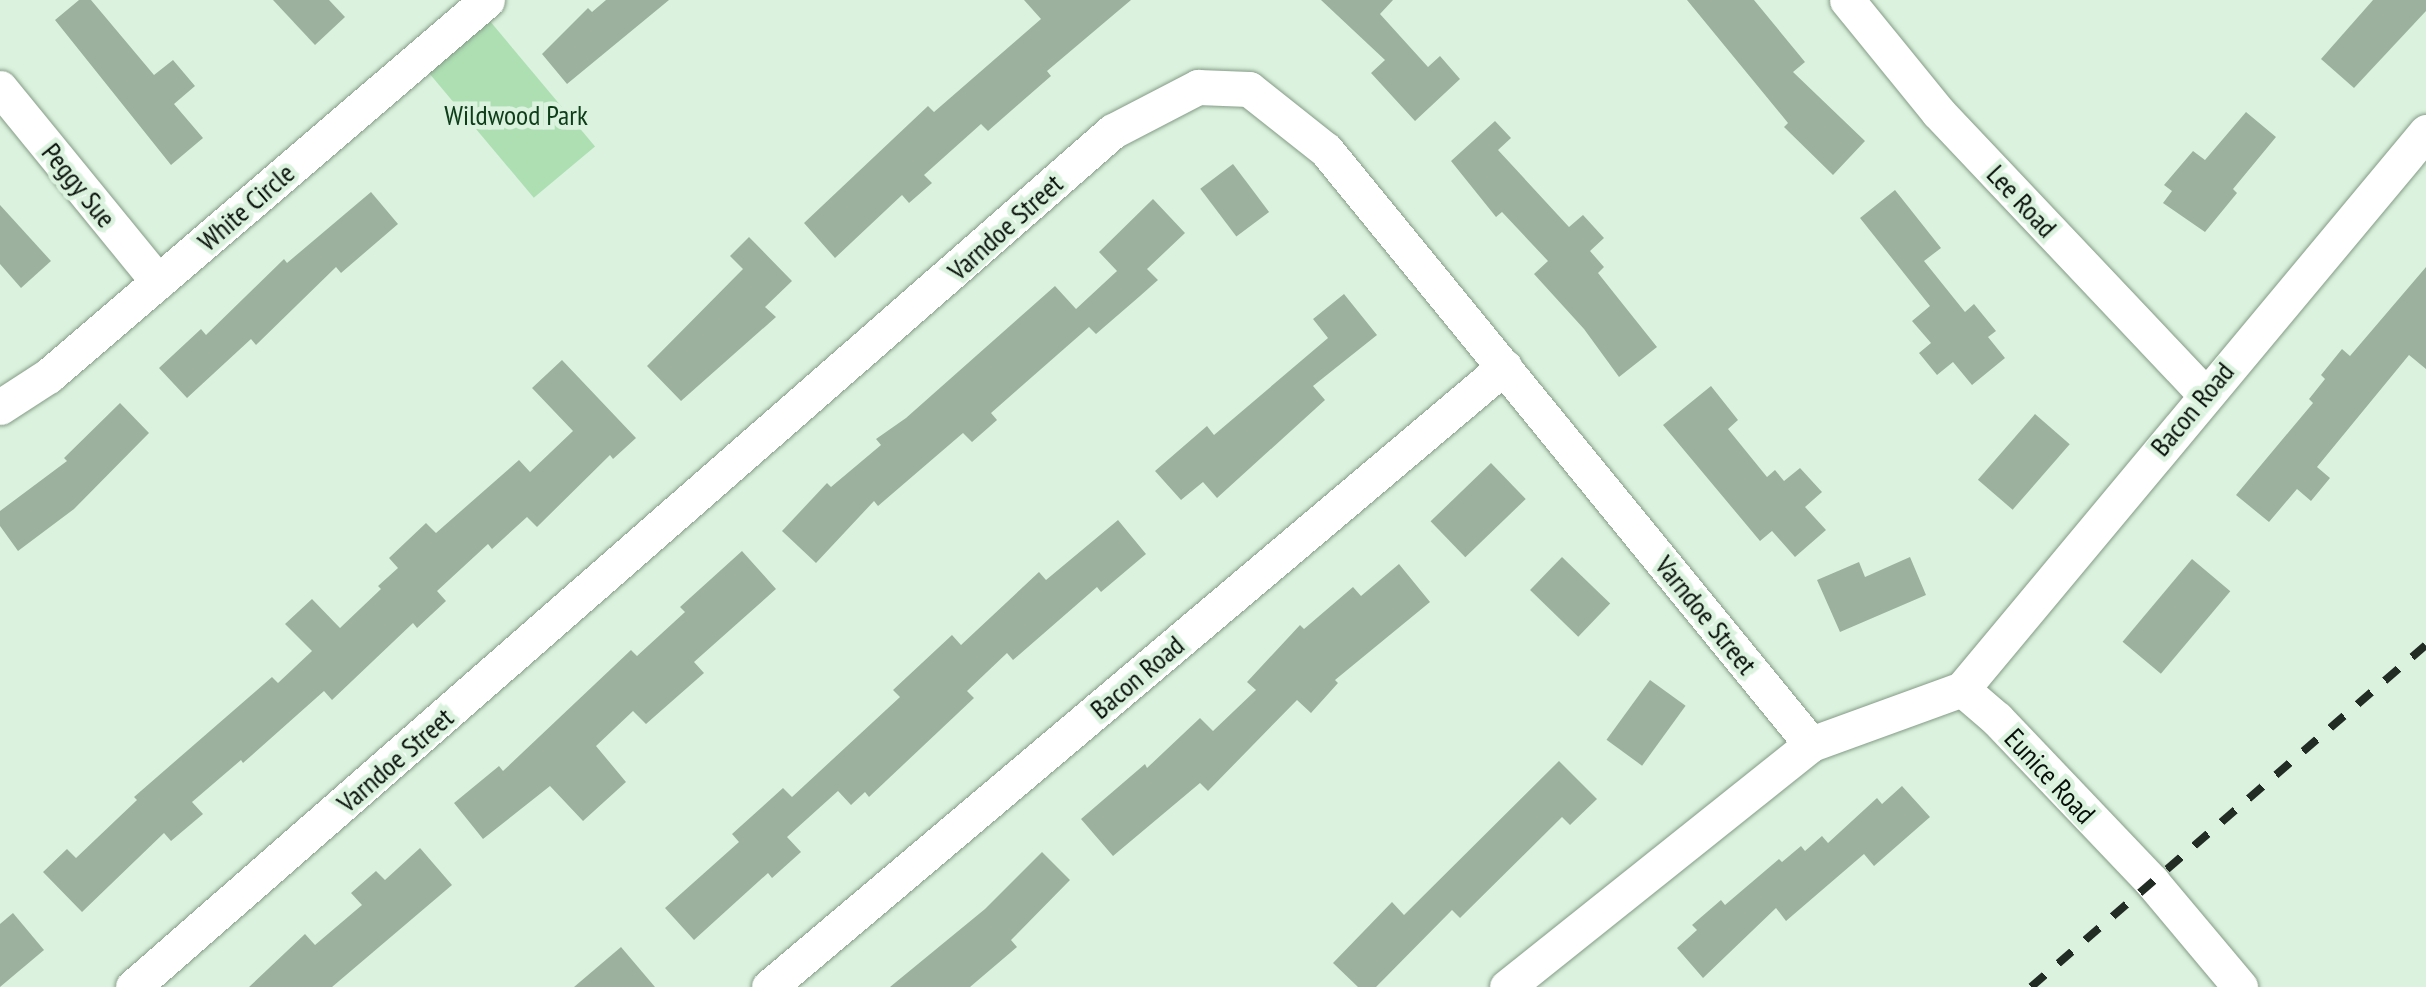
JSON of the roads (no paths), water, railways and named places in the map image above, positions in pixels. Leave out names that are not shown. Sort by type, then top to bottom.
[{"type":"street","name":"White Circle","points":[[0,407],[48,376],[158,282],[448,12],[487,0]]},
{"type":"street","name":"Lee Road","points":[[1847,0],[1938,112],[2204,394]]},
{"type":"street","name":"Varndoe Street","points":[[133,987],[1113,131],[1198,87],[1249,89],[1326,150],[1810,744]]},
{"type":"street","name":"Peggy Sue","points":[[0,88],[158,282]]},
{"type":"street","name":"Bacon Road","points":[[1962,689],[2426,132]]},
{"type":"street","name":"Bacon Road","points":[[769,987],[1504,367]]},
{"type":"street","points":[[1507,987],[1810,744],[1962,689]]},
{"type":"street","name":"Eunice Road","points":[[1962,689],[1997,719],[2152,882],[2240,987]]},
{"type":"railway","points":[[2031,987],[2426,645]]},
{"type":"park label","name":"Wildwood Park","points":[[516,115]]}]
